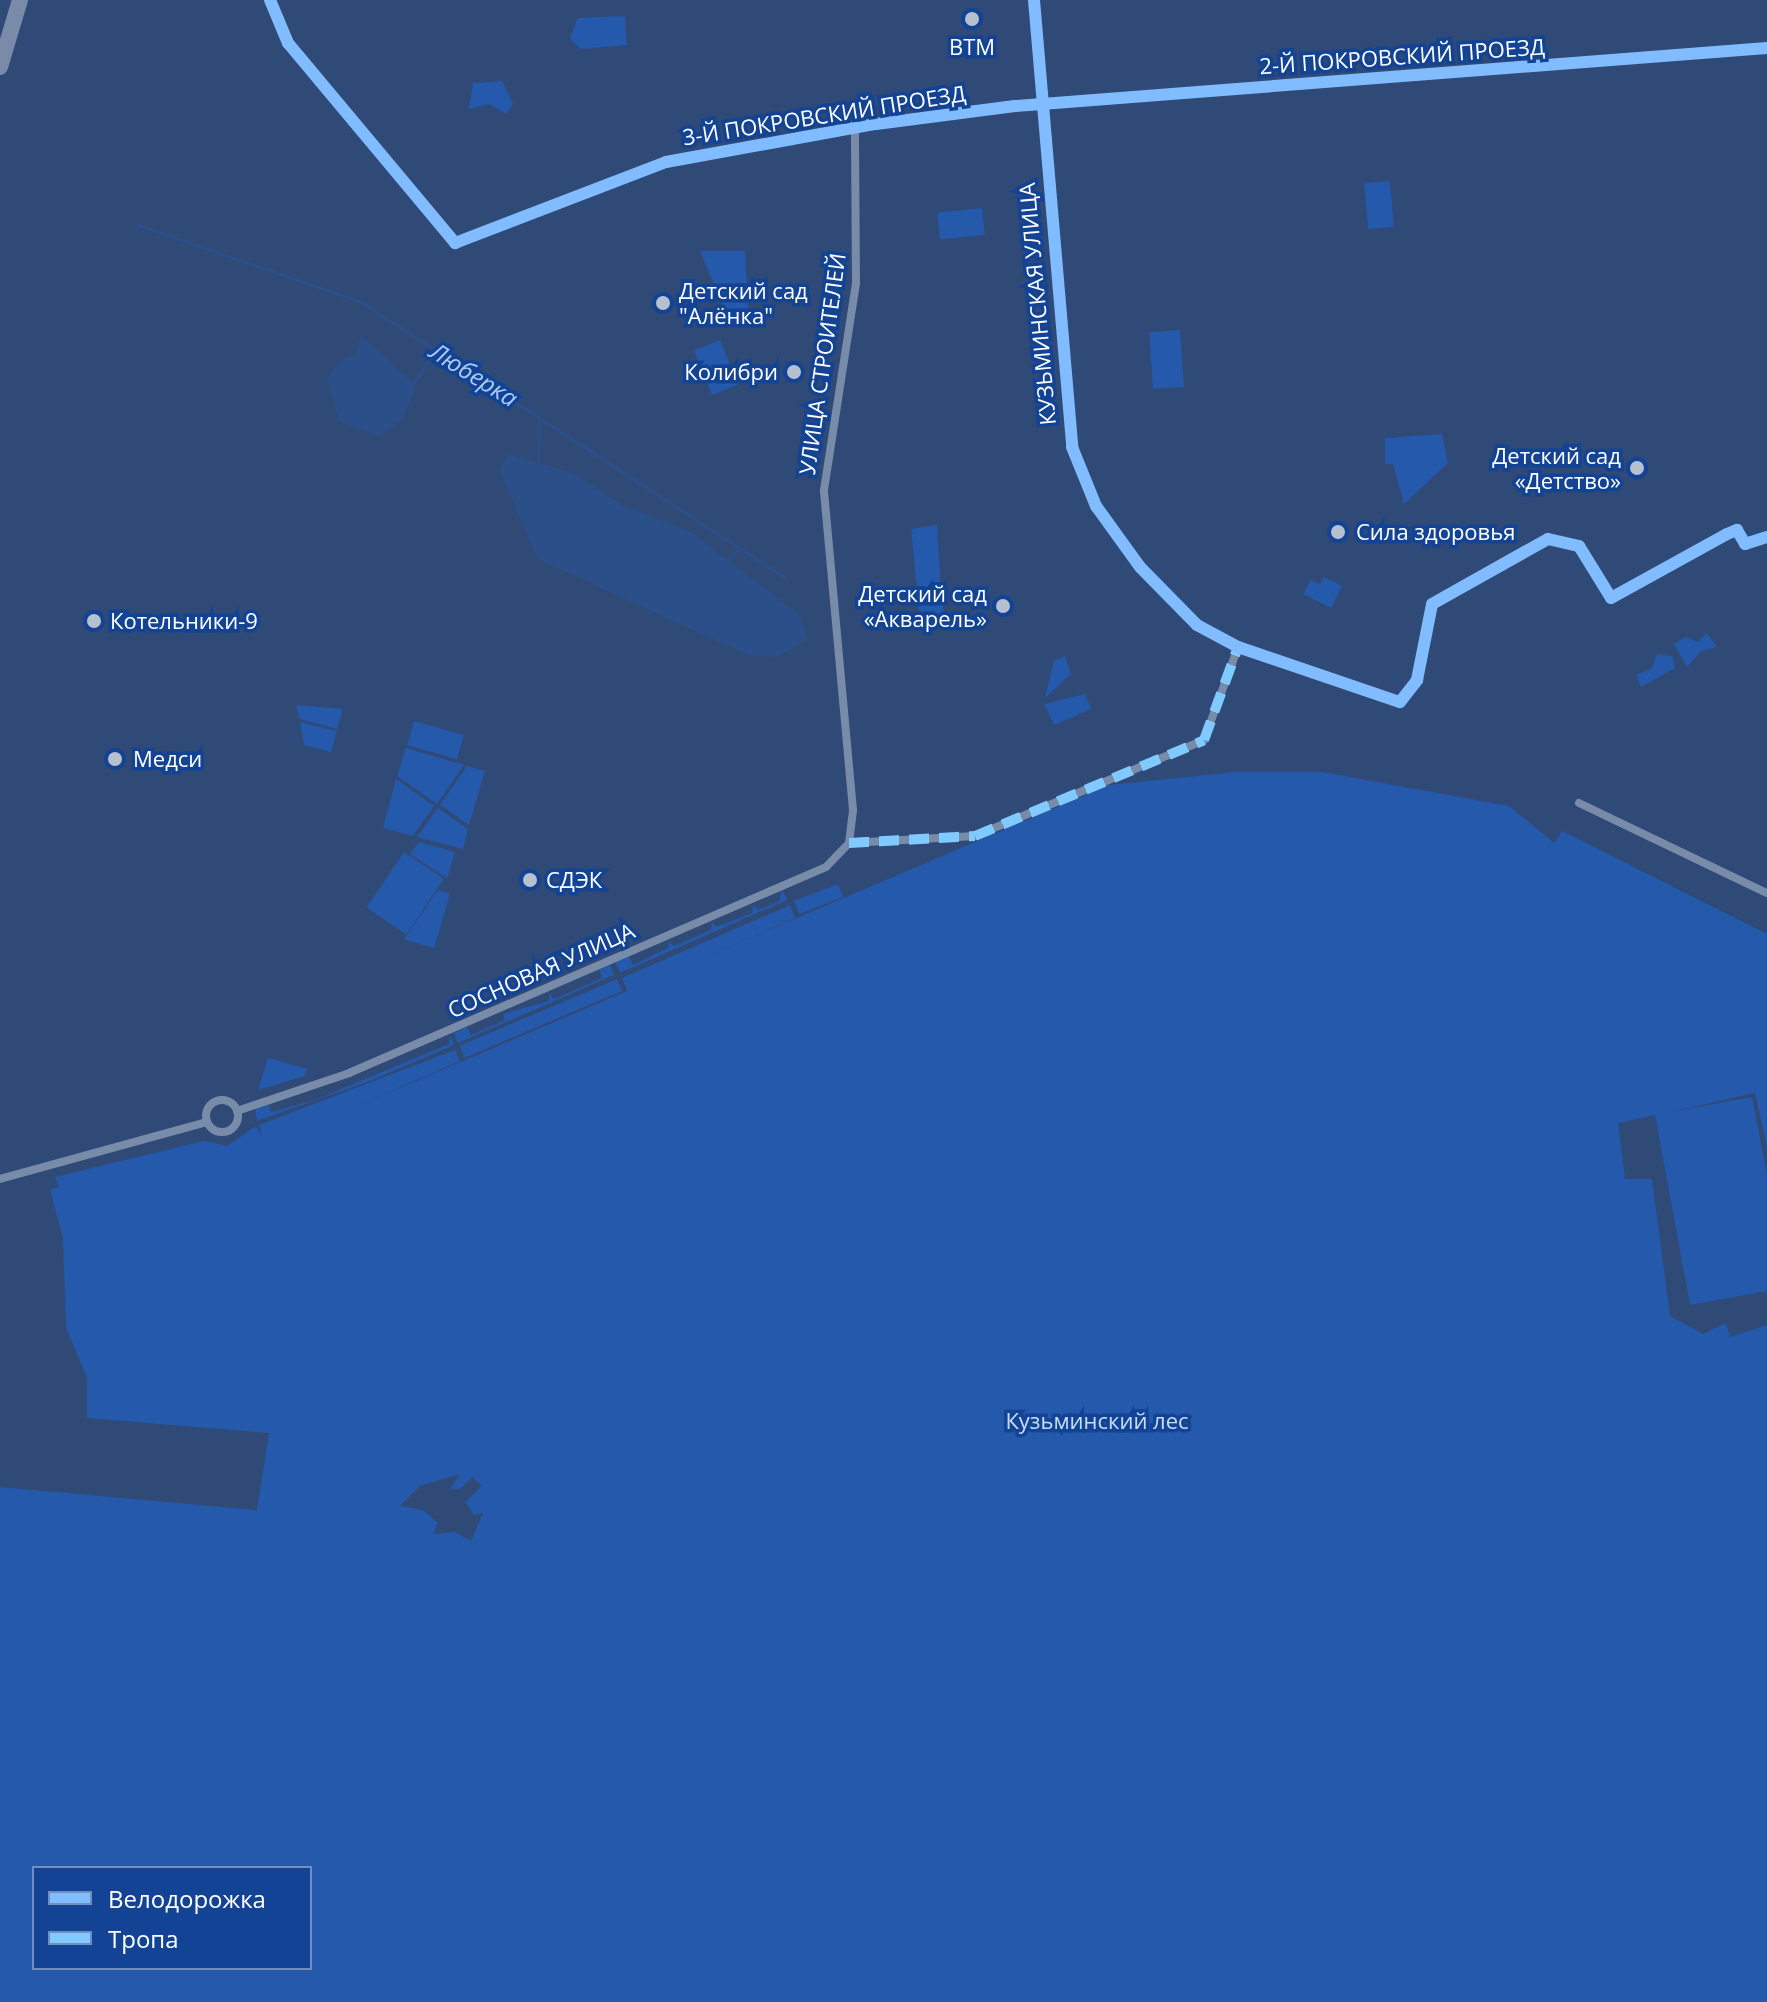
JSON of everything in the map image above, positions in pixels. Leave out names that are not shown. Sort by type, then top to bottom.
[{"type":"highway","points":[[0,67],[20,0]]},
{"type":"street","name":"3-Й ПОКРОВСКИЙ ПРОЕЗД","points":[[270,0],[288,43],[455,243],[666,162],[855,129],[1041,104]]},
{"type":"street","name":"КУЗЬМИНСКАЯ УЛИЦА","points":[[1034,0],[1064,409],[1077,464],[1096,506],[1150,579],[1197,625],[1238,647],[1392,702],[1406,698],[1432,604],[1548,539],[1579,546],[1611,598],[1737,530],[1745,544],[1767,537]]},
{"type":"street","name":"2-Й ПОКРОВСКИЙ ПРОЕЗД","points":[[1041,104],[1767,48]]},
{"type":"street","name":"УЛИЦА СТРОИТЕЛЕЙ","points":[[849,843],[853,810],[824,477],[856,283],[855,129]]},
{"type":"street","points":[[849,843],[975,836],[1204,740],[1238,647]]},
{"type":"street","points":[[1579,803],[1767,893]]},
{"type":"street","name":"СОСНОВАЯ УЛИЦА","points":[[207,1122],[217,1101],[237,1111],[349,1073],[826,867],[849,843]]},
{"type":"street","name":"СОСНОВАЯ УЛИЦА","points":[[0,1179],[207,1122],[229,1130],[237,1111]]},
{"type":"green space","points":[[625,16],[627,45],[580,49],[570,38],[578,18]]},
{"type":"green space","points":[[502,81],[513,104],[506,114],[489,104],[469,109],[473,83]]},
{"type":"green space","points":[[1390,181],[1394,227],[1368,229],[1364,183]]},
{"type":"green space","points":[[982,208],[985,235],[940,240],[937,213]]},
{"type":"green space","points":[[700,251],[745,251],[748,309],[728,317]]},
{"type":"green space","points":[[1180,330],[1184,387],[1153,389],[1149,332]]},
{"type":"green space","points":[[720,340],[738,385],[712,395],[694,350]]},
{"type":"green space","points":[[1442,434],[1448,463],[1404,504],[1393,464],[1385,464],[1385,438]]},
{"type":"green space","points":[[937,525],[945,621],[919,611],[911,529]]},
{"type":"green space","points":[[1324,577],[1342,586],[1331,608],[1303,594],[1311,580],[1320,584]]},
{"type":"green space","points":[[1707,633],[1717,647],[1701,651],[1687,667],[1674,644],[1686,637],[1698,642]]},
{"type":"green space","points":[[1657,654],[1672,656],[1675,668],[1641,687],[1636,675],[1652,668]]},
{"type":"green space","points":[[1065,656],[1071,674],[1045,698],[1054,661]]},
{"type":"green space","points":[[1085,694],[1091,709],[1054,725],[1044,704]]},
{"type":"green space","points":[[296,705],[343,709],[337,729],[300,719]]},
{"type":"green space","points":[[414,721],[464,735],[457,759],[407,745]]},
{"type":"green space","points":[[300,722],[337,731],[331,752],[304,745]]},
{"type":"green space","points":[[406,748],[464,765],[437,804],[397,776]]},
{"type":"green space","points":[[467,766],[485,771],[469,825],[440,805]]},
{"type":"green space","name":"Кузьминский лес","points":[[1235,772],[1322,772],[1509,806],[1554,843],[1562,831],[1767,934],[1767,1147],[1755,1093],[1670,1112],[1752,1097],[1767,1175],[1767,1291],[1690,1305],[1655,1115],[1618,1123],[1625,1179],[1652,1179],[1670,1316],[1703,1334],[1726,1323],[1730,1337],[1767,1325],[1767,2002],[0,2002],[0,1487],[257,1510],[269,1433],[87,1418],[87,1378],[66,1327],[63,1238],[50,1190],[59,1187],[55,1177],[204,1141],[227,1146],[256,1126],[262,1137],[259,1125],[455,1050],[460,1061],[355,1107],[627,991],[622,978],[790,905],[795,918],[696,961],[1109,785]],"holes":[[[460,1474],[450,1489],[460,1489],[472,1477],[482,1486],[465,1502],[474,1515],[483,1513],[471,1541],[455,1532],[434,1534],[437,1522],[423,1510],[400,1506],[420,1486]]]},
{"type":"green space","points":[[396,779],[434,806],[413,836],[383,828]]},
{"type":"green space","points":[[438,808],[468,829],[463,849],[417,837]]},
{"type":"green space","points":[[419,842],[455,852],[447,878],[410,854]]},
{"type":"green space","points":[[404,852],[444,879],[406,934],[367,908]]},
{"type":"green space","points":[[838,884],[843,897],[799,914],[794,901]]},
{"type":"green space","points":[[782,889],[787,900],[620,973],[615,962],[629,956],[633,965],[668,948],[669,941],[674,946],[711,930],[712,922],[717,927],[752,913],[753,905],[759,910],[779,901]]},
{"type":"green space","points":[[438,890],[450,894],[434,948],[404,939]]},
{"type":"green space","points":[[610,965],[614,975],[458,1043],[454,1033],[467,1027],[471,1035],[505,1020],[503,1014],[549,1001],[549,993],[554,999],[602,978],[599,970]]},
{"type":"green space","points":[[617,979],[622,991],[465,1058],[460,1046]]},
{"type":"green space","points":[[450,1035],[454,1045],[367,1082],[257,1121],[255,1109],[269,1105],[271,1112],[315,1100],[449,1044]]},
{"type":"green space","points":[[268,1058],[307,1069],[305,1076],[258,1090]]},
{"type":"shaded area","points":[[361,336],[416,385],[403,419],[379,436],[339,421],[327,378],[342,359],[355,356]]},
{"type":"shaded area","points":[[508,454],[573,473],[622,505],[691,532],[801,616],[807,640],[778,657],[750,656],[538,559],[500,471]]},
{"type":"waterway","name":"Люберка","points":[[138,225],[361,302],[784,577]]},
{"type":"waterway","points":[[414,383],[435,351]]},
{"type":"waterway","points":[[538,464],[539,420]]},
{"type":"waterway","points":[[727,560],[741,547]]},
{"type":"marked path","points":[[849,843],[975,836],[1204,740],[1238,647]]},
{"type":"cycle path","points":[[270,0],[288,43],[455,243],[666,162],[876,124],[1015,106],[1767,48]]},
{"type":"cycle path","points":[[1034,0],[1072,447],[1096,506],[1140,567],[1197,625],[1238,647],[1400,702],[1417,680],[1432,604],[1548,539],[1579,546],[1611,598],[1737,530],[1745,544],[1767,537]]},
{"type":"place","name":"ВТМ","points":[[972,19]]},
{"type":"place","name":"Детский сад \"Алёнка\"","points":[[663,303]]},
{"type":"place","name":"Колибри","points":[[794,372]]},
{"type":"place","name":"Детский сад «Детство»","points":[[1637,468]]},
{"type":"place","name":"Сила здоровья","points":[[1338,532]]},
{"type":"place","name":"Детский сад «Акварель»","points":[[1003,606]]},
{"type":"place","name":"Котельники-9","points":[[94,621]]},
{"type":"place","name":"Медси","points":[[115,759]]},
{"type":"place","name":"СДЭК","points":[[530,880]]}]
